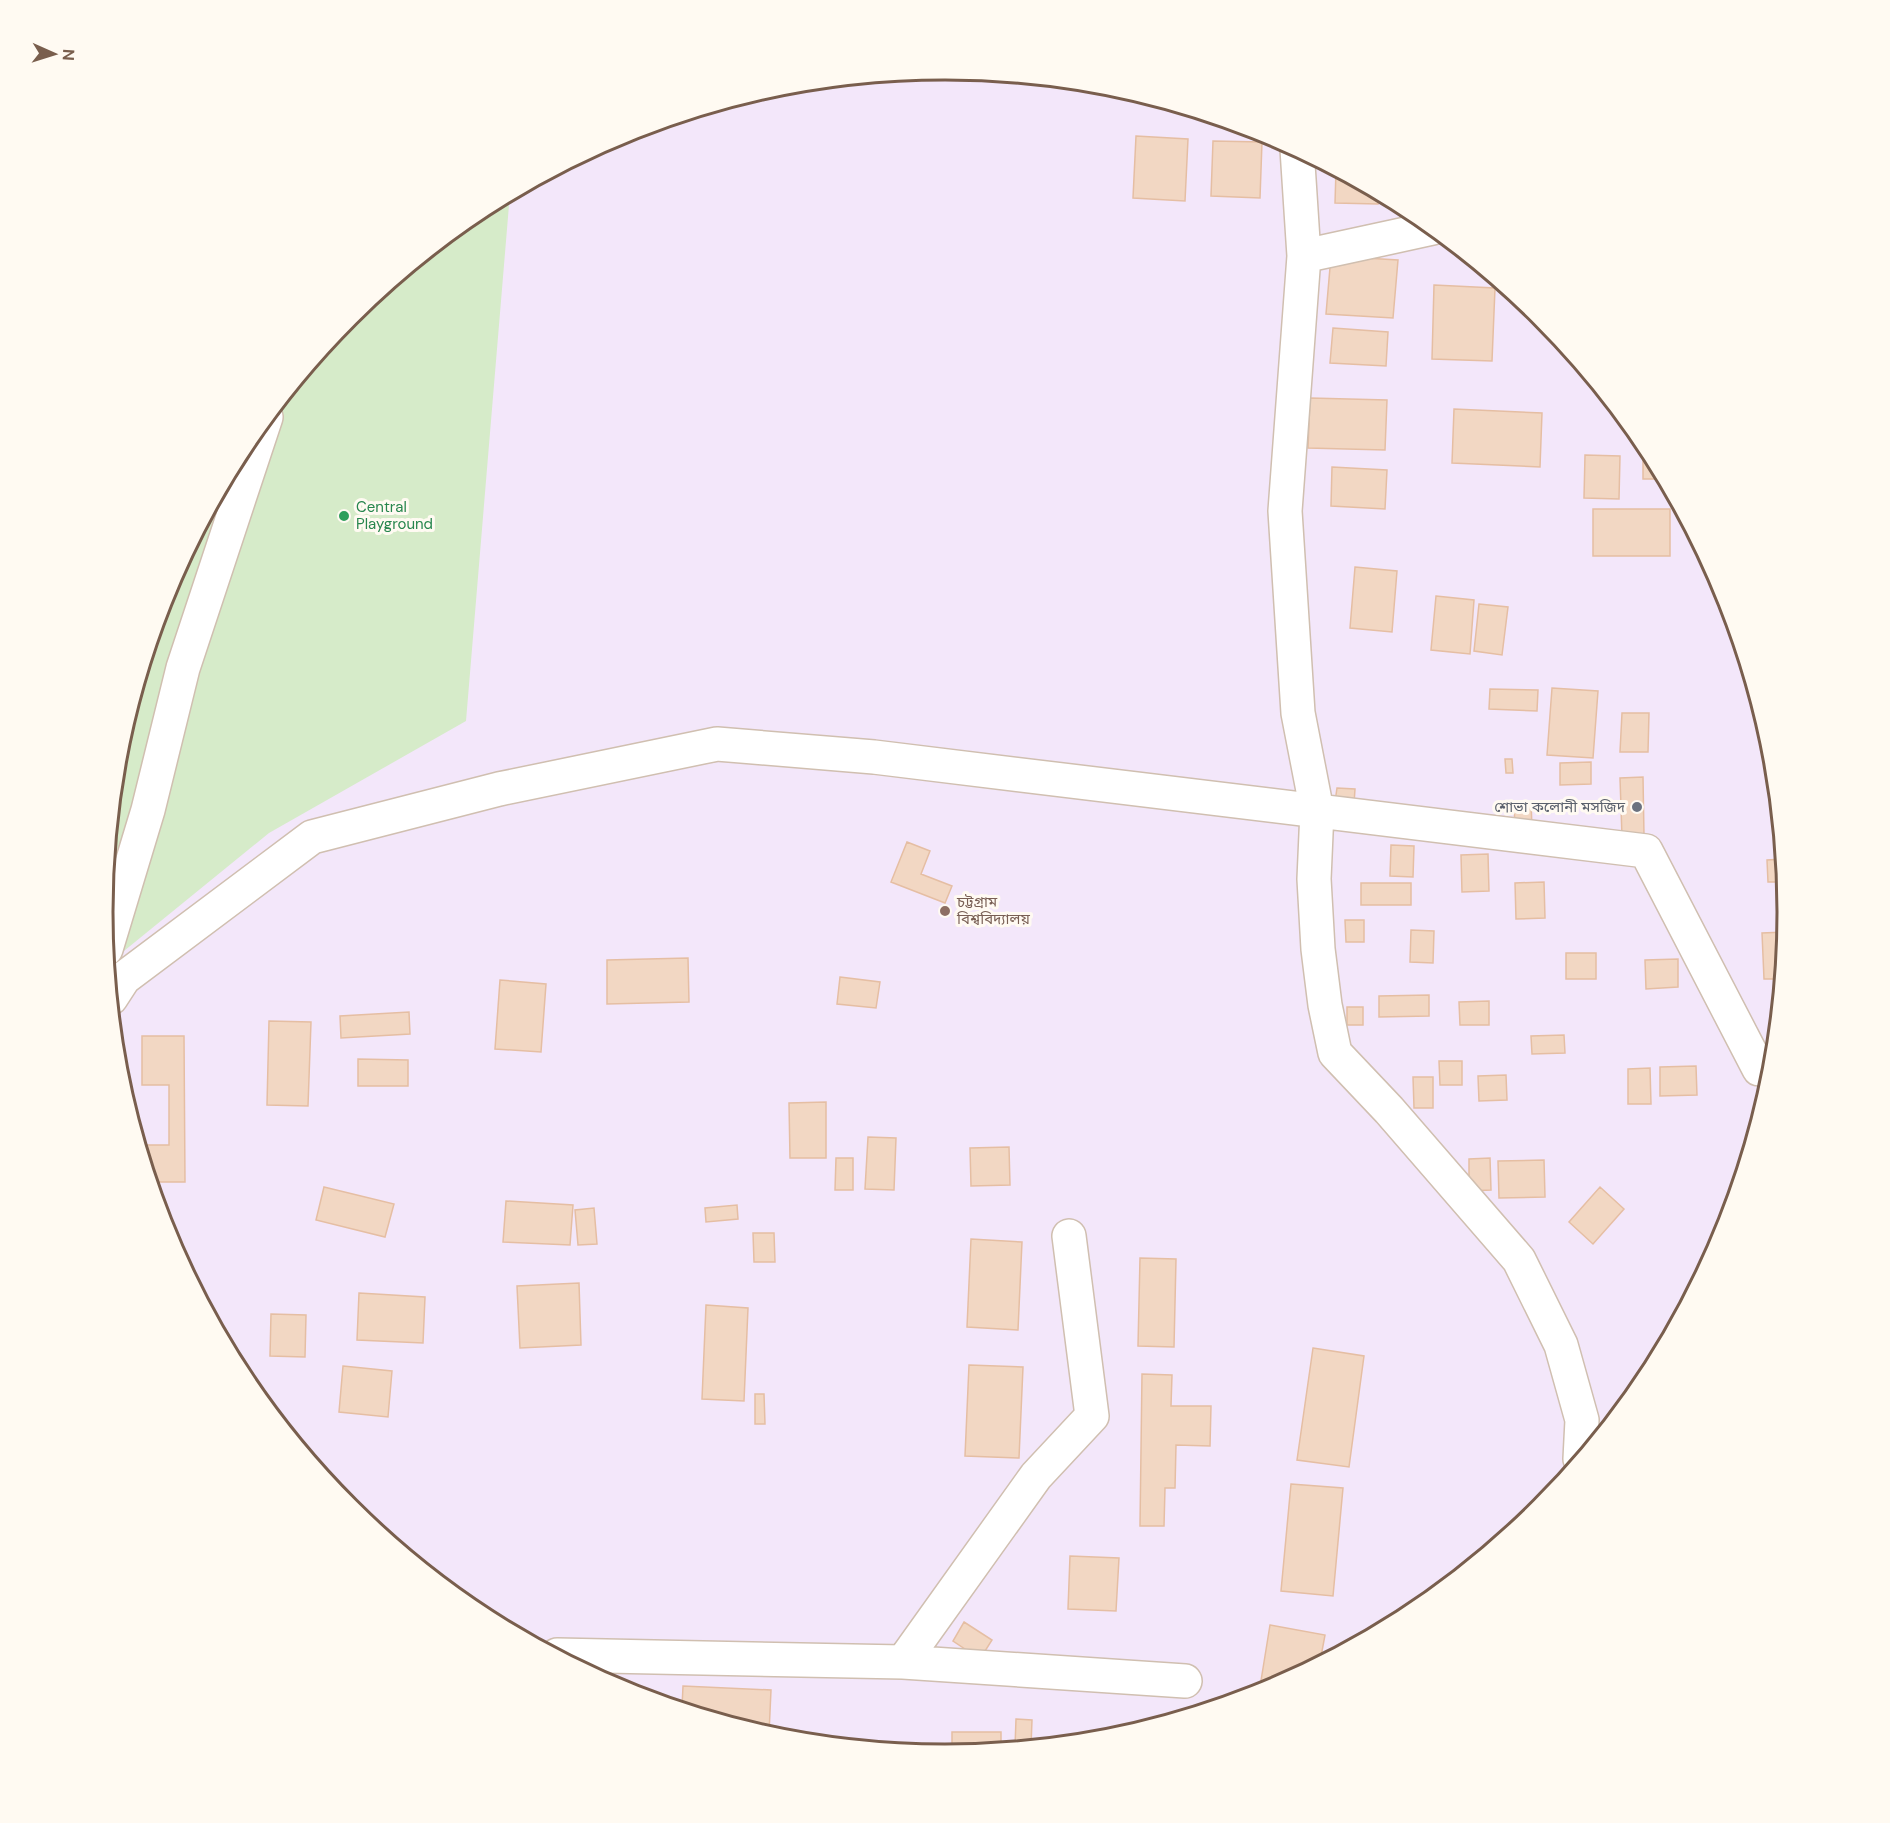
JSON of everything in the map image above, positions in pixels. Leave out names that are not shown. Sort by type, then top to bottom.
[{"type":"street","points":[[1298,158],[1304,256],[1285,511],[1298,713],[1317,811],[1314,879],[1318,949],[1325,1005],[1335,1053],[1389,1110],[1519,1260],[1561,1345],[1582,1420],[1581,1448]]},
{"type":"street","points":[[1304,256],[1422,230]]},
{"type":"street","points":[[113,924],[147,810],[183,668],[257,443]]},
{"type":"street","points":[[117,989],[124,978],[312,837],[499,789],[717,744],[873,757],[1647,850],[1759,1069],[1762,1069]]},
{"type":"street","points":[[903,1662],[1035,1476],[1092,1416],[1069,1236]]},
{"type":"street","points":[[572,1655],[903,1662],[1185,1681]]},
{"type":"shaded area","name":"চট্টগ্রাম বিশ্ববিদ্যালয়","points":[[891,81],[999,81],[1054,87],[1107,95],[1212,124],[1313,165],[1361,191],[1451,251],[1494,286],[1571,363],[1605,405],[1637,449],[1666,496],[1691,544],[1714,593],[1749,696],[1770,803],[1775,857],[1777,912],[1770,1020],[1749,1127],[1733,1179],[1714,1230],[1666,1328],[1637,1374],[1571,1460],[1494,1537],[1451,1572],[1361,1632],[1313,1658],[1212,1699],[1160,1715],[1107,1728],[999,1742],[945,1744],[891,1742],[836,1736],[783,1728],[678,1699],[577,1658],[529,1632],[439,1572],[396,1537],[319,1460],[285,1418],[253,1374],[224,1327],[199,1279],[176,1230],[141,1127],[120,1020],[115,966],[113,912],[120,803],[141,696],[157,644],[176,593],[224,495],[253,449],[319,363],[396,286],[439,251],[529,191],[577,165],[678,124],[730,108],[783,95]]},
{"type":"green space","name":"Central Playground","points":[[509,204],[466,721],[269,833],[115,959],[113,912],[120,803],[141,696],[176,593],[224,495],[253,449],[285,405],[319,363],[357,323],[396,286],[439,251]]},
{"type":"building","points":[[1136,136],[1188,139],[1185,201],[1133,198]]},
{"type":"building","points":[[1213,141],[1262,143],[1260,198],[1211,196]]},
{"type":"building","points":[[1336,177],[1378,202],[1378,204],[1335,203]]},
{"type":"building","points":[[1331,256],[1398,260],[1393,318],[1326,314]]},
{"type":"building","points":[[1434,285],[1495,288],[1492,361],[1432,359]]},
{"type":"building","points":[[1333,328],[1388,332],[1386,366],[1330,363]]},
{"type":"building","points":[[1310,398],[1387,400],[1385,450],[1308,448]]},
{"type":"building","points":[[1454,409],[1542,413],[1540,467],[1452,463]]},
{"type":"building","points":[[1585,455],[1620,456],[1619,499],[1584,498]]},
{"type":"building","points":[[1643,459],[1656,479],[1643,479]]},
{"type":"building","points":[[1332,467],[1387,470],[1385,509],[1331,506]]},
{"type":"building","points":[[1593,509],[1670,509],[1670,556],[1593,556]]},
{"type":"building","points":[[1355,567],[1397,571],[1392,632],[1350,628]]},
{"type":"building","points":[[1436,596],[1474,600],[1470,654],[1431,650]]},
{"type":"building","points":[[1479,604],[1508,607],[1502,655],[1474,651]]},
{"type":"building","points":[[1552,688],[1598,691],[1593,758],[1547,755]]},
{"type":"building","points":[[1490,689],[1538,690],[1537,711],[1489,709]]},
{"type":"building","points":[[1622,713],[1649,713],[1648,752],[1620,752]]},
{"type":"building","points":[[1505,759],[1512,759],[1513,773],[1506,773]]},
{"type":"building","points":[[1591,762],[1591,784],[1560,785],[1560,763]]},
{"type":"building","points":[[1643,777],[1644,836],[1622,837],[1620,778]]},
{"type":"building","points":[[1337,788],[1355,789],[1354,804],[1335,802]]},
{"type":"building","points":[[1531,802],[1532,828],[1515,828],[1514,803]]},
{"type":"building","points":[[907,842],[930,851],[921,874],[952,886],[945,903],[891,882]]},
{"type":"building","points":[[1391,845],[1414,846],[1413,877],[1390,876]]},
{"type":"building","points":[[1488,854],[1489,891],[1462,892],[1461,855]]},
{"type":"building","points":[[1775,859],[1776,882],[1768,882],[1767,860]]},
{"type":"building","points":[[1544,882],[1545,918],[1516,919],[1515,883]]},
{"type":"building","points":[[1361,883],[1411,883],[1411,905],[1361,905]]},
{"type":"building","points":[[1345,920],[1364,920],[1364,942],[1346,942]]},
{"type":"building","points":[[1411,930],[1434,931],[1433,963],[1410,962]]},
{"type":"building","points":[[1776,932],[1774,979],[1764,979],[1762,933]]},
{"type":"building","points":[[1566,953],[1596,953],[1596,979],[1566,979]]},
{"type":"building","points":[[688,958],[689,1002],[607,1004],[607,960]]},
{"type":"building","points":[[1678,959],[1678,987],[1646,989],[1645,960]]},
{"type":"building","points":[[840,977],[880,982],[876,1008],[837,1004]]},
{"type":"building","points":[[500,980],[546,984],[541,1052],[495,1049]]},
{"type":"building","points":[[1429,995],[1429,1016],[1379,1017],[1379,996]]},
{"type":"building","points":[[1489,1001],[1489,1025],[1460,1025],[1459,1002]]},
{"type":"building","points":[[1347,1007],[1363,1007],[1363,1025],[1347,1025]]},
{"type":"building","points":[[409,1012],[410,1034],[341,1038],[340,1016]]},
{"type":"building","points":[[269,1021],[311,1022],[308,1106],[267,1105]]},
{"type":"building","points":[[1564,1035],[1565,1053],[1532,1054],[1531,1036]]},
{"type":"building","points":[[142,1036],[184,1036],[185,1182],[158,1182],[147,1145],[169,1145],[169,1085],[142,1085]]},
{"type":"building","points":[[358,1059],[408,1060],[408,1086],[358,1086]]},
{"type":"building","points":[[1439,1061],[1462,1061],[1462,1085],[1440,1085]]},
{"type":"building","points":[[1696,1066],[1697,1095],[1660,1096],[1660,1067]]},
{"type":"building","points":[[1650,1068],[1651,1104],[1628,1104],[1628,1069]]},
{"type":"building","points":[[1506,1075],[1507,1100],[1479,1101],[1478,1076]]},
{"type":"building","points":[[1413,1077],[1433,1077],[1433,1108],[1414,1108]]},
{"type":"building","points":[[826,1102],[826,1158],[790,1158],[789,1103]]},
{"type":"building","points":[[868,1137],[896,1138],[894,1190],[865,1189]]},
{"type":"building","points":[[1009,1147],[1010,1185],[971,1186],[970,1148]]},
{"type":"building","points":[[836,1158],[853,1158],[853,1190],[835,1190]]},
{"type":"building","points":[[1490,1158],[1491,1190],[1469,1191],[1469,1159]]},
{"type":"building","points":[[1544,1160],[1545,1197],[1499,1198],[1498,1161]]},
{"type":"building","points":[[324,1187],[394,1204],[385,1237],[316,1220]]},
{"type":"building","points":[[1600,1187],[1624,1209],[1593,1244],[1569,1222]]},
{"type":"building","points":[[506,1201],[573,1205],[570,1245],[503,1242]]},
{"type":"building","points":[[737,1205],[738,1219],[706,1222],[705,1208]]},
{"type":"building","points":[[594,1208],[597,1244],[578,1245],[575,1210]]},
{"type":"building","points":[[753,1233],[774,1233],[775,1262],[754,1262]]},
{"type":"building","points":[[971,1239],[1022,1242],[1018,1330],[967,1327]]},
{"type":"building","points":[[1140,1258],[1176,1259],[1174,1347],[1138,1346]]},
{"type":"building","points":[[579,1283],[581,1345],[520,1348],[517,1286]]},
{"type":"building","points":[[359,1293],[425,1297],[423,1343],[357,1340]]},
{"type":"building","points":[[706,1305],[748,1308],[744,1401],[702,1399]]},
{"type":"building","points":[[271,1314],[306,1315],[305,1357],[270,1356]]},
{"type":"building","points":[[1313,1348],[1364,1356],[1349,1467],[1297,1460]]},
{"type":"building","points":[[969,1365],[1023,1367],[1019,1458],[965,1456]]},
{"type":"building","points":[[343,1366],[392,1371],[388,1417],[339,1412]]},
{"type":"building","points":[[1142,1374],[1172,1375],[1171,1406],[1211,1406],[1210,1446],[1176,1445],[1175,1488],[1165,1488],[1164,1526],[1140,1526]]},
{"type":"building","points":[[755,1394],[764,1394],[765,1424],[755,1424]]},
{"type":"building","points":[[1291,1484],[1343,1488],[1333,1596],[1281,1591]]},
{"type":"building","points":[[1070,1556],[1119,1558],[1116,1611],[1068,1609]]},
{"type":"building","points":[[964,1622],[992,1640],[980,1659],[953,1641]]},
{"type":"building","points":[[1270,1625],[1325,1635],[1322,1653],[1261,1681]]},
{"type":"building","points":[[683,1686],[771,1690],[769,1725],[730,1715],[682,1700]]},
{"type":"building","points":[[1016,1719],[1032,1720],[1031,1738],[1015,1740]]},
{"type":"building","points":[[952,1732],[1001,1732],[1001,1742],[952,1744]]},
{"type":"place","name":"Central Playground","points":[[344,516]]},
{"type":"place","name":"শোভা কলোনী মসজিদ","points":[[1637,807]]},
{"type":"place","name":"চট্টগ্রাম বিশ্ববিদ্যালয়","points":[[945,911]]}]
